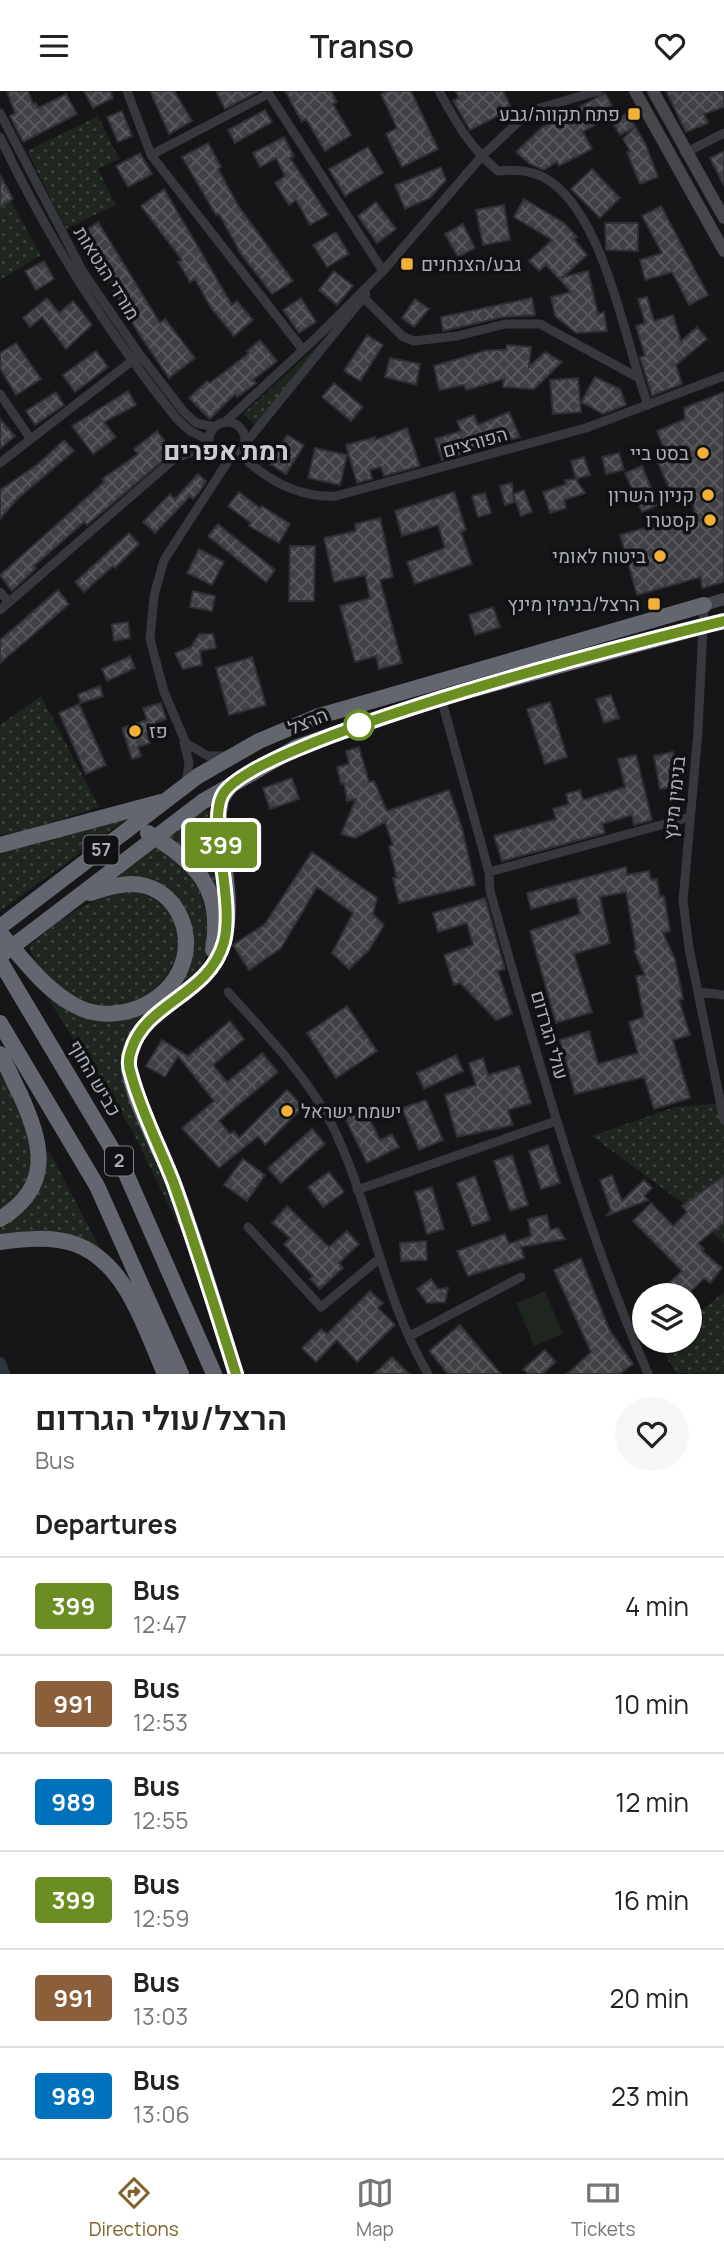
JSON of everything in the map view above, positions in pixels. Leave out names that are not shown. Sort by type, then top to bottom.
[{"type":"highway","name":"הרצל","points":[[0,927],[164,801],[230,756],[316,717],[704,605]]},
{"type":"highway","name":"הרצל","points":[[0,959],[155,837],[237,779],[323,736],[441,698],[704,626]]},
{"type":"highway","points":[[236,1374],[189,1229],[138,1097],[128,1062],[136,1037],[144,1026],[199,984],[211,970],[225,939],[227,906],[219,813],[223,793],[237,779]]},
{"type":"highway","points":[[0,845],[164,801]]},
{"type":"highway","points":[[130,827],[155,837],[190,860],[206,884],[210,898],[214,944],[207,972],[199,984]]},
{"type":"highway","points":[[0,933],[46,985],[63,999],[93,1013],[122,1014],[161,994],[177,977],[185,956],[182,920],[172,902],[156,890],[132,884],[105,888],[78,898]]},
{"type":"highway","name":"כביש החוף","points":[[0,959],[124,1169],[214,1374]]},
{"type":"highway","name":"2","points":[[0,1023],[97,1186],[181,1374]]},
{"type":"highway","points":[[0,1054],[27,1111],[41,1156],[30,1189],[21,1202],[0,1219]]},
{"type":"highway","points":[[0,1242],[58,1241],[75,1244],[93,1254],[129,1294],[165,1374]]},
{"type":"main road","points":[[635,91],[724,251]]},
{"type":"main road","points":[[653,91],[685,153],[724,218]]},
{"type":"main road","name":"הרצל","points":[[704,605],[724,599]]},
{"type":"main road","name":"הרצל","points":[[704,626],[724,621]]},
{"type":"street","points":[[127,91],[151,155],[303,350]]},
{"type":"street","points":[[439,91],[466,140],[481,157],[498,171],[518,169],[549,180],[562,192],[586,224],[604,265],[648,405]]},
{"type":"street","points":[[186,786],[189,762],[183,737],[164,692],[150,639],[154,596],[164,560],[230,458],[242,449],[362,296],[481,157],[530,111],[598,91]]},
{"type":"street","points":[[151,155],[267,93],[383,271]]},
{"type":"street","name":"מורדי הגטאות","points":[[0,113],[68,247],[136,357],[190,418],[204,426],[219,425]]},
{"type":"street","points":[[685,153],[724,133]]},
{"type":"street","name":"מורדי הגטאות","points":[[0,138],[59,249],[184,426],[209,442]]},
{"type":"street","points":[[362,296],[402,336],[414,341],[457,336],[505,324],[540,324],[637,377]]},
{"type":"street","points":[[0,610],[174,459],[209,442],[219,425],[362,296]]},
{"type":"street","points":[[0,463],[136,357]]},
{"type":"street","name":"הפורצים","points":[[242,449],[283,486],[310,496],[335,496],[536,443],[724,376]]},
{"type":"street","points":[[0,394],[30,438]]},
{"type":"street","points":[[219,425],[240,428],[242,449]]},
{"type":"street","points":[[209,442],[218,456],[230,458]]},
{"type":"street","points":[[0,592],[9,602]]},
{"type":"street","name":"בנימין מינץ","points":[[704,605],[683,901],[689,948],[724,1120]]},
{"type":"street","name":"עולי הגרדום","points":[[441,698],[489,872],[490,891],[556,1121],[594,1242],[648,1374]]},
{"type":"street","points":[[183,737],[191,747],[208,756],[230,756]]},
{"type":"street","points":[[489,872],[690,817]]},
{"type":"street","points":[[228,992],[299,1074],[330,1121],[410,1336],[428,1374]]},
{"type":"street","points":[[700,992],[724,995]]},
{"type":"street","points":[[357,1190],[556,1121]]},
{"type":"street","points":[[248,1227],[321,1307],[380,1258]]},
{"type":"street","points":[[410,1336],[521,1277]]},
{"type":"shaded area","points":[[98,116],[119,159],[98,169],[116,205],[66,229],[27,151]]},
{"type":"shaded area","points":[[11,201],[41,255],[0,280],[0,208]]},
{"type":"shaded area","points":[[326,338],[255,425],[243,414]]},
{"type":"shaded area","points":[[41,696],[99,807],[25,831],[0,835],[0,725]]},
{"type":"shaded area","points":[[201,809],[215,812],[222,906],[199,866],[184,851],[162,837]]},
{"type":"shaded area","points":[[123,816],[125,820],[0,911],[0,851],[30,846]]},
{"type":"shaded area","points":[[154,845],[178,861],[195,881],[207,920],[208,944],[201,967],[182,991],[125,1048],[187,1243],[133,1132],[42,989],[107,1020],[181,980],[176,899],[104,886]]},
{"type":"shaded area","points":[[132,891],[161,905],[176,925],[178,949],[169,972],[151,992],[126,1004],[97,1004],[65,990],[39,966],[29,946],[76,910],[101,898]]},
{"type":"shaded area","points":[[0,1069],[26,1126],[31,1160],[27,1177],[17,1194],[0,1211]]},
{"type":"shaded area","points":[[724,1103],[724,1244],[685,1205],[592,1136],[675,1107]]},
{"type":"shaded area","points":[[49,1151],[105,1258],[95,1251],[0,1239],[0,1222],[10,1216],[44,1154]]},
{"type":"shaded area","points":[[545,1291],[563,1334],[534,1346],[516,1303]]},
{"type":"shaded area","points":[[724,1292],[724,1374],[677,1373],[663,1353],[702,1353],[702,1310]]},
{"type":"building","points":[[7,91],[28,91],[33,104],[36,103],[38,108],[66,94],[77,114],[23,142],[10,116],[15,113]]},
{"type":"building","points":[[84,91],[110,91],[113,98],[93,108]]},
{"type":"building","points":[[150,91],[174,91],[192,121],[169,134]]},
{"type":"building","points":[[216,91],[259,91],[225,109]]},
{"type":"building","points":[[285,91],[331,91],[337,102],[333,104],[351,135],[325,151],[306,119],[302,122]]},
{"type":"building","points":[[387,91],[411,91],[438,149],[402,167],[386,134],[397,128],[381,94]]},
{"type":"building","points":[[455,91],[503,91],[512,109],[470,130],[453,101],[459,98]]},
{"type":"building","points":[[666,91],[724,91],[724,107],[704,114],[708,123],[686,132]]},
{"type":"building","points":[[605,93],[619,118],[627,113],[645,143],[658,177],[640,184],[627,152],[630,151],[623,139],[634,128],[620,135],[609,117],[583,132],[592,149],[559,166],[557,162],[544,170],[530,164],[516,152],[542,127]]},
{"type":"building","points":[[265,110],[272,122],[235,143],[228,130]]},
{"type":"building","points":[[122,111],[132,136],[118,142],[107,117]]},
{"type":"building","points":[[284,137],[294,156],[290,158],[328,215],[310,225],[296,200],[289,205],[275,183],[285,176],[276,158],[260,167],[253,153]]},
{"type":"building","points":[[208,143],[221,167],[218,169],[239,207],[293,281],[272,294],[241,254],[182,157]]},
{"type":"building","points":[[368,147],[383,173],[345,196],[329,169]]},
{"type":"building","points":[[724,151],[724,186],[710,158]]},
{"type":"building","points":[[140,153],[152,174],[128,187],[116,166]]},
{"type":"building","points":[[441,167],[446,180],[430,198],[405,209],[395,185]]},
{"type":"building","points":[[592,169],[620,198],[600,218],[571,189]]},
{"type":"building","points":[[0,175],[13,199],[0,207]]},
{"type":"building","points":[[164,189],[232,305],[237,301],[253,320],[234,336],[211,308],[195,279],[190,282],[178,262],[182,260],[141,206]]},
{"type":"building","points":[[524,199],[564,223],[577,237],[574,239],[587,255],[563,277],[588,271],[598,314],[604,312],[607,331],[576,333],[555,316],[551,297],[571,292],[546,265],[539,271],[529,261],[552,240],[514,217]]},
{"type":"building","points":[[376,202],[396,229],[377,243],[358,216]]},
{"type":"building","points":[[504,205],[510,240],[483,245],[476,210]]},
{"type":"building","points":[[661,206],[708,295],[689,305],[672,272],[645,280],[640,260],[662,253],[642,216]]},
{"type":"building","points":[[98,222],[160,323],[165,319],[195,358],[169,378],[98,265],[77,237]]},
{"type":"building","points":[[605,223],[638,223],[638,251],[606,250]]},
{"type":"building","points":[[463,224],[475,248],[458,257],[445,234]]},
{"type":"building","points":[[336,232],[349,254],[327,267],[313,245]]},
{"type":"building","points":[[44,261],[54,279],[36,290],[25,271]]},
{"type":"building","points":[[334,271],[353,286],[337,305],[319,290]]},
{"type":"building","points":[[647,297],[654,321],[673,315],[681,341],[697,327],[707,339],[676,365],[682,384],[652,396],[640,357],[645,356],[636,326],[645,323],[638,299]]},
{"type":"building","points":[[47,298],[59,313],[73,301],[92,325],[66,349],[42,317],[30,327],[23,318]]},
{"type":"building","points":[[301,298],[316,322],[299,333],[283,310]]},
{"type":"building","points":[[532,298],[535,315],[503,317],[443,331],[441,317]]},
{"type":"building","points":[[415,299],[429,309],[414,327],[402,318]]},
{"type":"building","points":[[367,335],[383,345],[360,381],[344,371]]},
{"type":"building","points":[[260,340],[277,361],[253,380],[256,383],[237,397],[235,394],[210,419],[189,398],[207,381],[210,383],[249,353],[247,351]]},
{"type":"building","points":[[16,343],[41,379],[16,395],[0,368],[0,353]]},
{"type":"building","points":[[507,345],[531,347],[529,367],[545,352],[562,362],[534,389],[503,387],[504,379],[466,390],[464,385],[439,390],[434,366],[487,350],[506,350]]},
{"type":"building","points":[[96,351],[108,367],[75,392],[63,375]]},
{"type":"building","points":[[390,358],[420,364],[416,385],[385,377]]},
{"type":"building","points":[[595,377],[620,389],[626,405],[603,414],[581,402]]},
{"type":"building","points":[[578,378],[581,412],[553,414],[550,380]]},
{"type":"building","points":[[334,383],[363,407],[351,421],[322,397]]},
{"type":"building","points":[[128,391],[136,405],[104,422],[116,437],[93,454],[72,426]]},
{"type":"building","points":[[56,392],[64,405],[35,425],[26,411]]},
{"type":"building","points":[[724,392],[724,582],[702,588],[701,577],[637,595],[620,535],[694,514],[693,496],[675,502],[654,453],[664,449],[657,431],[685,419],[684,408]]},
{"type":"building","points":[[509,412],[520,437],[442,460],[435,439],[461,431],[457,421],[474,415],[478,425]]},
{"type":"building","points":[[0,419],[15,436],[0,449]]},
{"type":"building","points":[[407,428],[420,466],[384,476],[381,467],[370,470],[372,479],[357,483],[346,445],[375,437],[375,440]]},
{"type":"building","points":[[157,431],[173,452],[87,525],[84,522],[34,566],[36,568],[12,591],[0,575],[104,482],[102,479],[138,454],[134,449]]},
{"type":"building","points":[[287,435],[304,445],[286,474],[270,464]]},
{"type":"building","points":[[64,440],[74,451],[17,499],[0,519],[0,490],[38,464]]},
{"type":"building","points":[[315,448],[347,455],[340,485],[308,478]]},
{"type":"building","points":[[619,453],[624,470],[606,474],[602,457]]},
{"type":"building","points":[[584,457],[590,475],[576,479],[571,461]]},
{"type":"building","points":[[642,466],[658,505],[642,512],[625,473]]},
{"type":"building","points":[[198,474],[206,481],[200,491],[193,499],[190,496],[155,533],[143,522],[170,494],[175,499]]},
{"type":"building","points":[[576,479],[585,493],[564,500],[566,508],[550,513],[543,492],[566,484],[565,480]]},
{"type":"building","points":[[512,483],[514,502],[505,505],[500,486]]},
{"type":"building","points":[[524,490],[532,512],[521,516],[513,494]]},
{"type":"building","points":[[239,492],[260,508],[262,506],[290,524],[279,543],[249,526],[251,523],[228,506]]},
{"type":"building","points":[[454,492],[466,530],[461,532],[472,564],[415,584],[407,562],[445,548],[438,525],[402,536],[395,511]]},
{"type":"building","points":[[485,493],[491,513],[478,517],[472,496]]},
{"type":"building","points":[[380,518],[393,577],[380,580],[402,663],[379,669],[376,656],[355,662],[340,606],[370,598],[365,575],[334,582],[324,538],[356,531],[355,524]]},
{"type":"building","points":[[218,524],[275,570],[266,582],[208,536]]},
{"type":"building","points":[[129,533],[139,544],[115,568],[113,566],[84,592],[75,582]]},
{"type":"building","points":[[290,546],[315,546],[314,601],[289,601]]},
{"type":"building","points":[[199,549],[224,562],[212,585],[187,573]]},
{"type":"building","points":[[58,590],[69,604],[0,663],[0,640]]},
{"type":"building","points":[[193,591],[215,596],[212,611],[190,607]]},
{"type":"building","points":[[493,607],[500,627],[475,635],[469,615]]},
{"type":"building","points":[[128,622],[130,638],[114,641],[112,624]]},
{"type":"building","points":[[199,634],[213,634],[216,648],[200,651],[202,665],[183,669],[175,653],[191,647]]},
{"type":"building","points":[[130,656],[135,668],[107,681],[102,669]]},
{"type":"building","points":[[252,657],[266,705],[229,715],[216,668]]},
{"type":"building","points":[[100,686],[103,696],[81,703],[78,694]]},
{"type":"building","points":[[611,695],[619,718],[604,723],[596,699]]},
{"type":"building","points":[[550,702],[567,757],[545,764],[527,709]]},
{"type":"building","points":[[161,703],[166,719],[156,722],[158,730],[147,734],[150,743],[138,747],[141,756],[132,759],[122,728],[147,720],[143,708]]},
{"type":"building","points":[[79,704],[106,765],[86,774],[59,713]]},
{"type":"building","points":[[359,747],[369,782],[374,781],[387,811],[449,790],[462,828],[475,885],[399,903],[393,878],[397,878],[389,846],[393,845],[385,822],[355,838],[341,834],[356,799],[347,801],[344,783],[341,784],[337,767],[349,764],[346,751]]},
{"type":"building","points":[[673,752],[676,770],[669,771],[672,787],[660,789],[654,756]]},
{"type":"building","points":[[636,755],[652,820],[634,825],[632,815],[602,824],[605,833],[502,861],[494,836],[556,819],[553,809],[569,804],[566,794],[580,790],[583,800],[625,787],[618,759]]},
{"type":"building","points":[[292,778],[299,799],[270,809],[263,788]]},
{"type":"building","points":[[312,852],[377,898],[373,914],[384,925],[369,950],[349,969],[332,953],[353,913],[317,887],[281,948],[249,970],[233,945],[265,924]]},
{"type":"building","points":[[626,867],[627,875],[649,871],[651,880],[657,879],[660,897],[664,896],[670,931],[663,933],[675,959],[683,999],[679,1000],[690,1035],[673,1040],[690,1098],[654,1109],[644,1077],[575,1094],[560,1040],[589,1031],[598,1064],[638,1053],[629,1022],[644,1017],[636,976],[645,975],[634,951],[636,950],[626,892],[600,897],[610,943],[574,954],[592,1012],[556,1023],[530,931],[580,914],[576,897],[531,909],[527,893]]},
{"type":"building","points":[[485,898],[505,969],[498,971],[512,1014],[496,1020],[460,983],[454,985],[444,955],[473,945],[467,923],[438,932],[433,913]]},
{"type":"building","points":[[347,1006],[377,1051],[336,1078],[307,1033]]},
{"type":"building","points":[[230,1021],[244,1039],[213,1065],[227,1082],[262,1053],[278,1072],[219,1121],[230,1134],[234,1131],[239,1138],[287,1090],[303,1107],[265,1145],[258,1136],[219,1168],[182,1128],[214,1101],[178,1056],[165,1077],[146,1066],[162,1040],[188,1056]]},
{"type":"building","points":[[456,1055],[463,1071],[424,1089],[417,1073]]},
{"type":"building","points":[[483,1058],[488,1075],[519,1066],[531,1103],[508,1110],[513,1125],[457,1137],[445,1095],[476,1085],[469,1063]]},
{"type":"building","points":[[426,1100],[443,1140],[419,1150],[402,1108]]},
{"type":"building","points":[[363,1106],[380,1140],[392,1134],[399,1147],[367,1163],[344,1116]]},
{"type":"building","points":[[312,1129],[325,1144],[281,1183],[268,1168]]},
{"type":"building","points":[[548,1145],[560,1183],[541,1189],[529,1151]]},
{"type":"building","points":[[512,1155],[528,1205],[510,1211],[494,1161]]},
{"type":"building","points":[[243,1159],[265,1175],[247,1201],[224,1185]]},
{"type":"building","points":[[329,1172],[344,1192],[323,1207],[308,1187]]},
{"type":"building","points":[[612,1175],[622,1201],[644,1180],[652,1188],[644,1196],[648,1200],[606,1216],[611,1211],[600,1180]]},
{"type":"building","points":[[475,1176],[490,1220],[472,1226],[457,1183]]},
{"type":"building","points":[[724,1176],[724,1223],[698,1243],[704,1249],[702,1251],[722,1268],[710,1283],[704,1278],[699,1283],[670,1283],[682,1271],[633,1221],[651,1203],[673,1226],[687,1212],[682,1206]]},
{"type":"building","points":[[432,1187],[444,1229],[427,1234],[415,1192]]},
{"type":"building","points":[[287,1206],[329,1247],[347,1231],[359,1244],[339,1263],[343,1268],[320,1289],[310,1279],[313,1276],[284,1244],[290,1238],[272,1223]]},
{"type":"building","points":[[547,1215],[550,1230],[558,1228],[565,1239],[521,1247],[524,1258],[468,1276],[457,1251],[505,1234],[509,1244],[531,1236],[528,1219]]},
{"type":"building","points":[[426,1241],[427,1260],[401,1261],[400,1243]]},
{"type":"building","points":[[581,1258],[609,1329],[633,1364],[619,1374],[567,1374],[591,1352],[554,1270]]},
{"type":"building","points":[[431,1279],[438,1289],[448,1288],[445,1302],[427,1303],[417,1289]]},
{"type":"building","points":[[370,1291],[383,1303],[378,1308],[395,1325],[357,1362],[337,1340],[316,1362],[302,1348],[321,1329],[327,1334]]},
{"type":"building","points":[[460,1325],[501,1374],[448,1374],[429,1351]]},
{"type":"building","points":[[545,1350],[556,1362],[542,1374],[528,1374],[523,1369]]},
{"type":"building","points":[[392,1357],[409,1374],[374,1374]]},
{"type":"waterway","points":[[0,1363],[4,1374]]},
{"type":"bus line","name":"399","points":[[236,1374],[173,1182],[138,1097],[128,1062],[136,1037],[144,1026],[199,984],[211,970],[225,939],[226,885],[219,826],[223,793],[237,779],[274,758],[323,736],[441,698],[724,621]]},
{"type":"place","name":"פתח תקווה/גבע","points":[[634,114]]},
{"type":"place","name":"גבע/הצנחנים","points":[[407,264]]},
{"type":"place","name":"בסט ביי","points":[[703,453]]},
{"type":"place","name":"קניון השרון","points":[[708,495]]},
{"type":"place","name":"קסטרו","points":[[710,520]]},
{"type":"place","name":"ביטוח לאומי","points":[[660,556]]},
{"type":"place","name":"הרצל/בנימין מינץ","points":[[654,604]]},
{"type":"place","name":"פז","points":[[135,731]]},
{"type":"place","name":"ישמח ישראל","points":[[287,1111]]},
{"type":"district","name":"רמת אפרים","points":[[226,451]]}]
